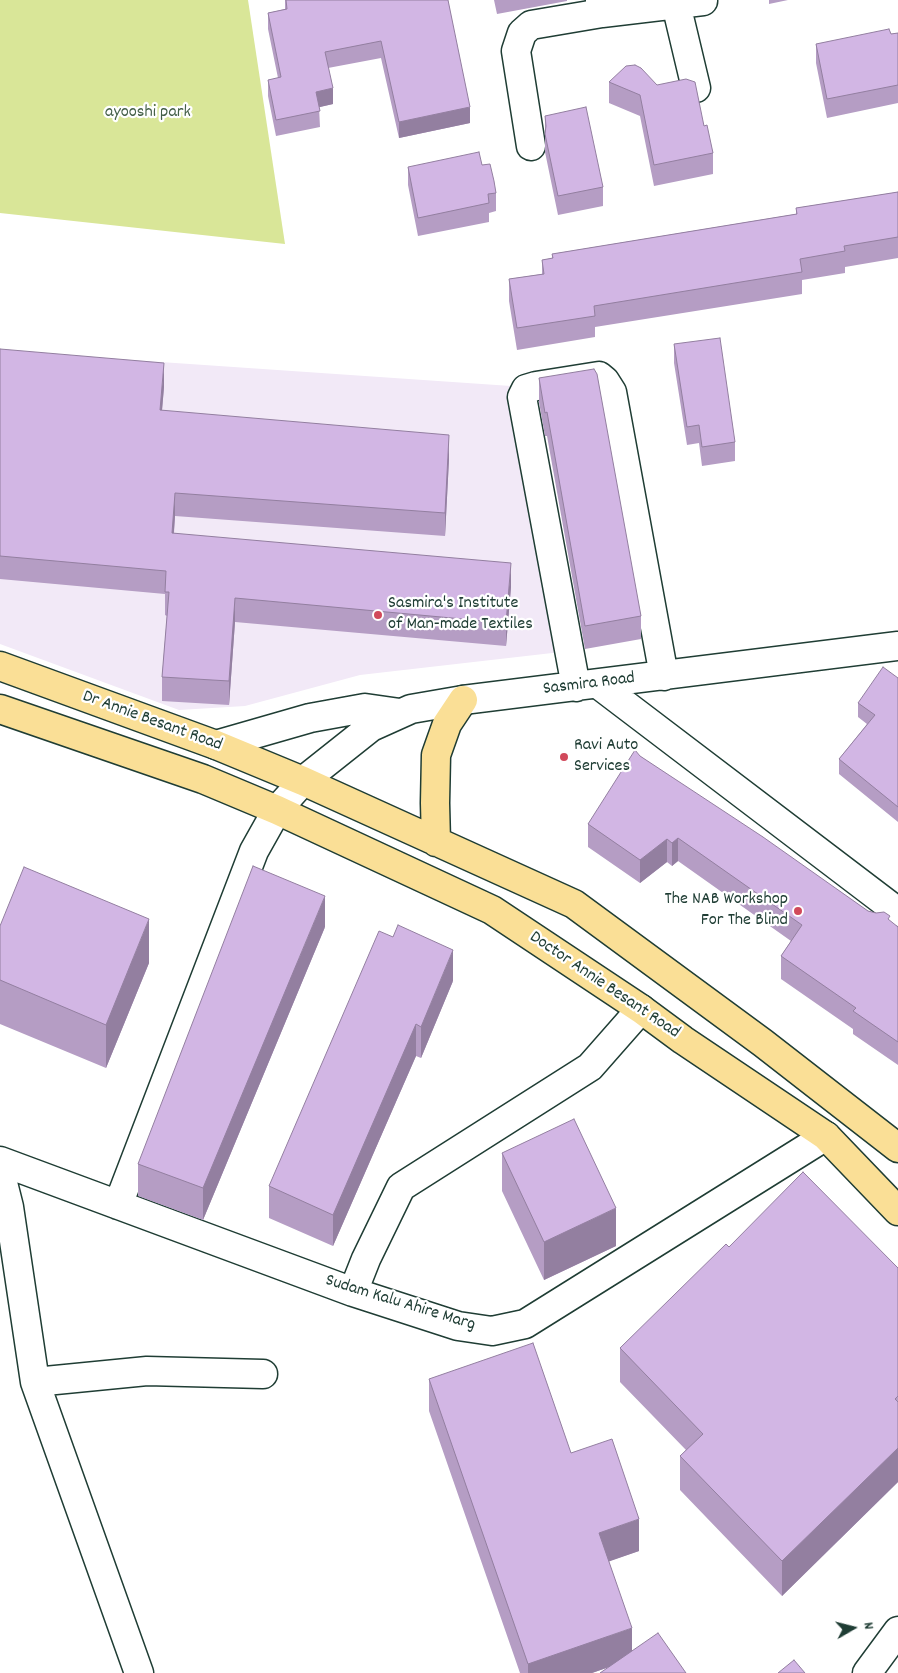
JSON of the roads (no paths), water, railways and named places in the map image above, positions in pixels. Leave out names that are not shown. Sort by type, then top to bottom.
[{"type":"main road","name":"Dr Annie Besant Road","points":[[0,666],[216,745],[302,781]]},
{"type":"main road","points":[[436,842],[436,755],[447,724],[463,700]]},
{"type":"main road","name":"Dr Annie Besant Road","points":[[0,709],[203,779],[277,810]]},
{"type":"main road","points":[[302,781],[574,904],[763,1043],[898,1148]]},
{"type":"main road","name":"Doctor Annie Besant Road","points":[[277,810],[492,910],[641,1009],[826,1136],[898,1211]]},
{"type":"street","points":[[531,146],[516,52],[522,33],[532,24],[601,6],[690,2],[696,88]]},
{"type":"street","points":[[664,676],[612,392],[605,381],[599,376],[526,389],[522,396],[587,685],[786,827],[888,916]]},
{"type":"street","name":"Sasmira Road","points":[[118,1205],[254,850],[277,810],[302,781],[371,727],[411,709],[463,700],[898,646]]},
{"type":"street","points":[[216,745],[319,716],[365,708],[400,713]]},
{"type":"street","points":[[352,1292],[401,1187],[590,1068],[641,1009]]},
{"type":"street","name":"Sudam Kalu Ahire Marg","points":[[0,1161],[352,1292],[458,1326],[492,1331],[525,1324],[826,1136]]},
{"type":"street","points":[[0,1171],[9,1207],[35,1382],[139,1673]]},
{"type":"street","points":[[35,1382],[148,1371],[263,1374]]},
{"type":"street","points":[[867,1673],[898,1631]]},
{"type":"place","name":"Sasmira's Institute of Man-made Textiles","points":[[378,615]]},
{"type":"place","name":"Ravi Auto Services","points":[[564,757]]},
{"type":"place","name":"The NAB Workshop For The Blind","points":[[798,911]]},
{"type":"park label","name":"ayooshi park","points":[[148,114]]}]
